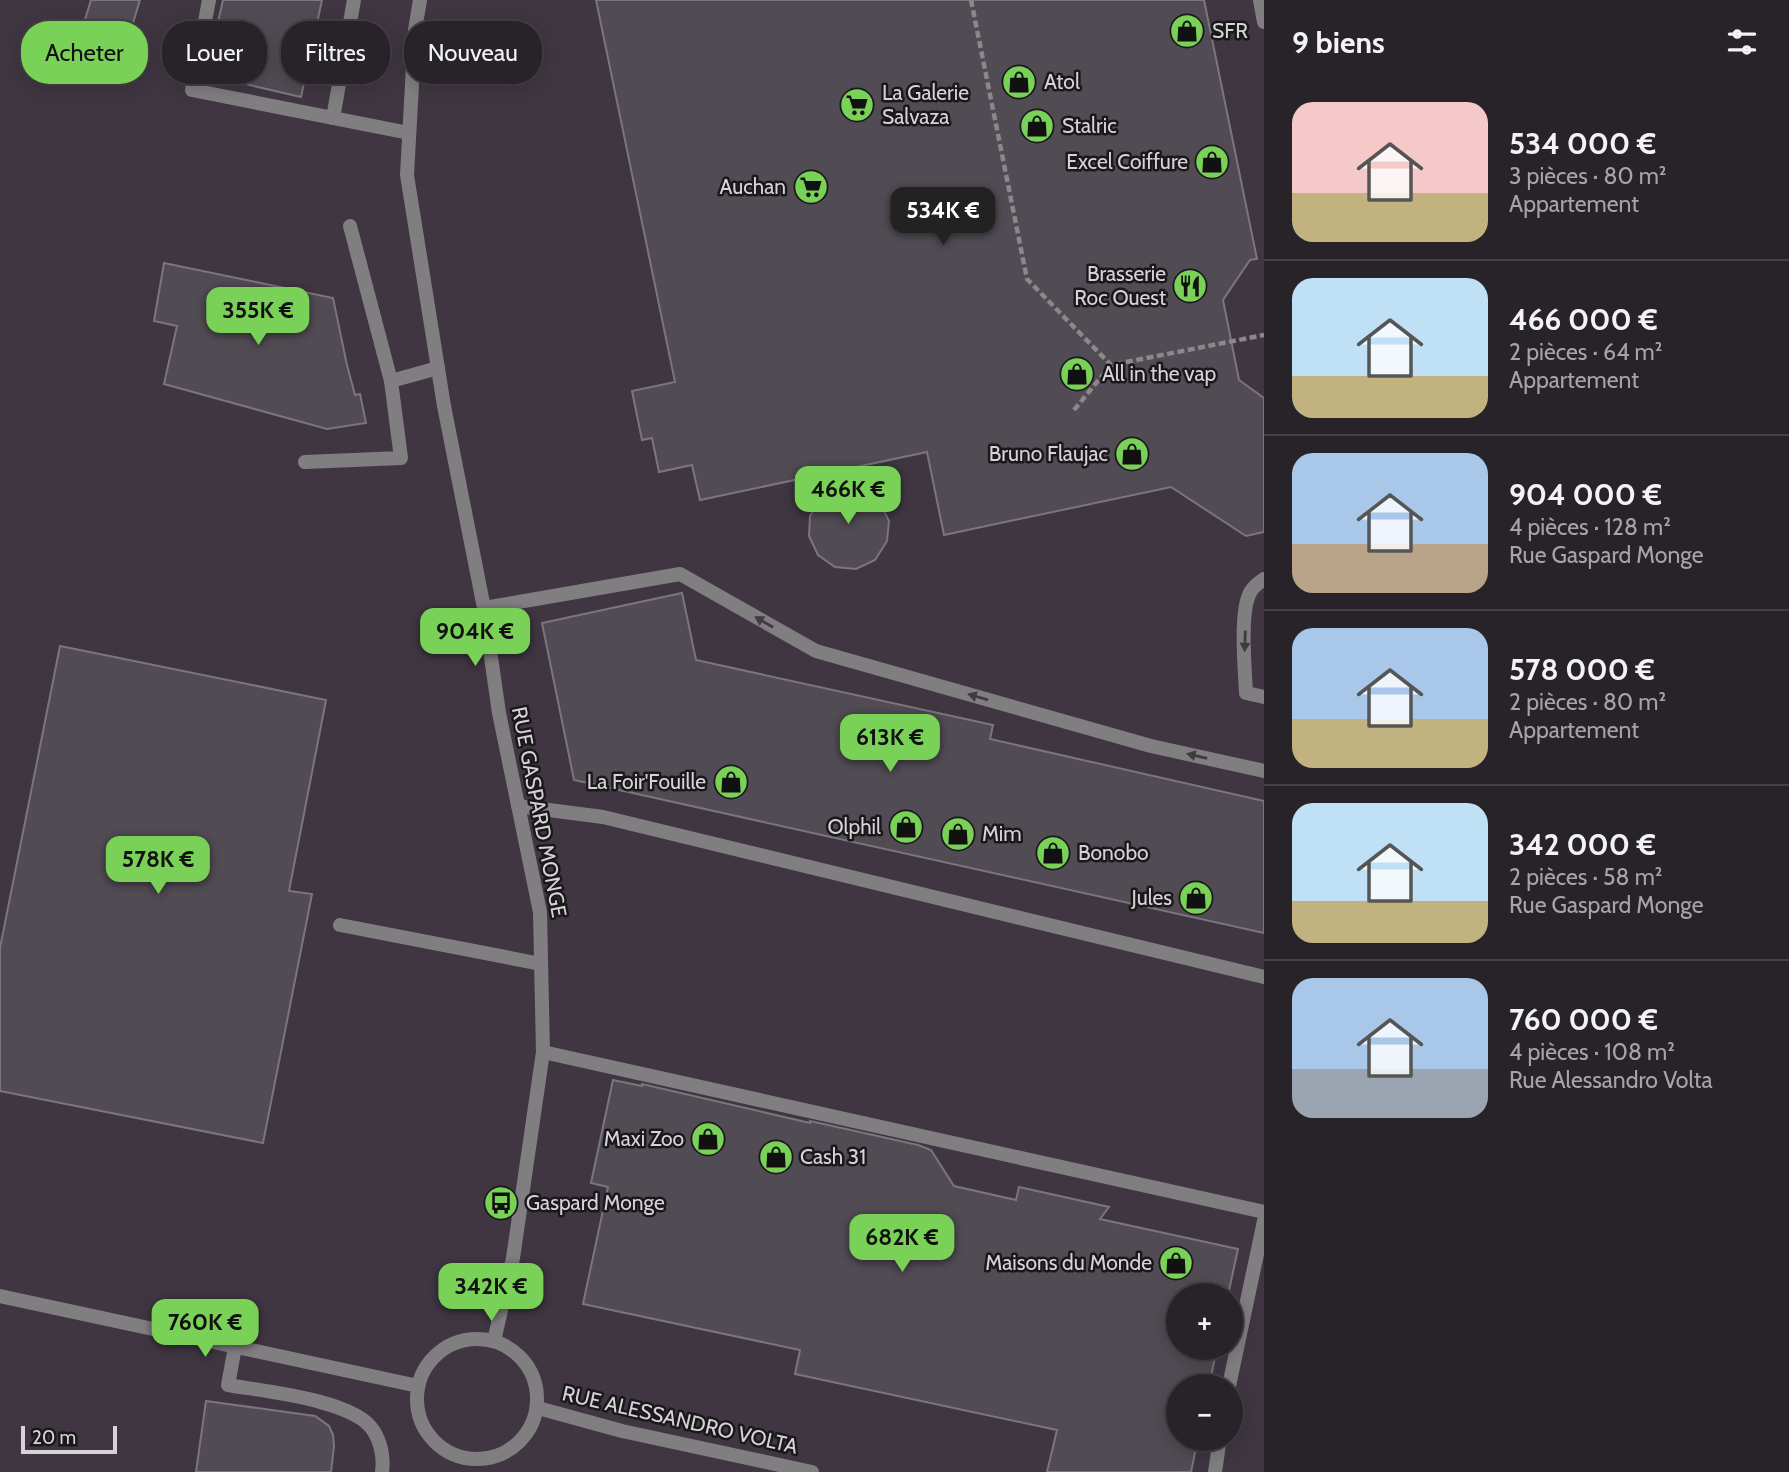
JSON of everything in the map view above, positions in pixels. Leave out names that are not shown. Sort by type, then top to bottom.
[{"type":"street","points":[[209,0],[192,90],[410,133]]},
{"type":"street","points":[[333,118],[354,0]]},
{"type":"street","name":"RUE GASPARD MONGE","points":[[419,0],[407,175],[438,368],[484,608],[499,713],[540,912],[543,1052],[513,1258],[494,1341]]},
{"type":"street","points":[[1260,0],[1264,22]]},
{"type":"street","points":[[304,462],[401,458],[391,381],[350,226]]},
{"type":"street","points":[[391,381],[438,368]]},
{"type":"street","points":[[484,608],[680,574],[816,651],[1152,746],[1264,771]]},
{"type":"street","points":[[1264,579],[1251,591],[1246,606],[1244,659],[1246,693],[1264,697]]},
{"type":"street","points":[[518,806],[603,817],[1264,977]]},
{"type":"street","points":[[340,925],[541,964]]},
{"type":"street","points":[[543,1052],[1264,1212]]},
{"type":"street","points":[[1232,1374],[1264,1221]]},
{"type":"street","points":[[0,1296],[418,1386]]},
{"type":"street","points":[[469,1339],[494,1341],[514,1350],[529,1366],[537,1387],[538,1408],[529,1431],[513,1449],[466,1466],[426,1433],[417,1410],[418,1386],[428,1364],[446,1347],[469,1339]]},
{"type":"street","points":[[235,1347],[229,1385],[319,1401],[349,1410],[373,1429],[384,1458],[382,1472]]},
{"type":"street","name":"RUE ALESSANDRO VOLTA","points":[[538,1408],[622,1431],[813,1472]]},
{"type":"street","points":[[1215,1472],[1218,1451]]},
{"type":"path","points":[[971,0],[1027,279],[1111,365]]},
{"type":"path","points":[[1074,410],[1111,365],[1264,335]]},
{"type":"shaded area","points":[[0,0],[1264,0],[1264,1472],[0,1472]]},
{"type":"building","points":[[91,0],[140,0],[134,21],[85,21]]},
{"type":"building","points":[[223,0],[322,0],[317,21],[281,21],[281,84],[304,84],[301,97],[245,84],[267,84],[267,21],[218,21]]},
{"type":"building","points":[[596,0],[1204,0],[1257,259],[1250,260],[1223,300],[1239,380],[1264,398],[1264,532],[1246,536],[1171,487],[944,535],[927,452],[700,500],[692,465],[659,472],[652,438],[642,440],[632,391],[675,382]]},
{"type":"building","points":[[164,263],[333,298],[347,365],[355,395],[360,394],[366,423],[327,429],[164,384],[177,326],[154,321]]},
{"type":"building","points":[[837,473],[880,503],[889,521],[887,541],[875,560],[856,569],[835,567],[818,555],[809,536],[810,516]]},
{"type":"building","points":[[682,593],[696,660],[993,725],[990,739],[1264,801],[1264,933],[574,780],[542,623]]},
{"type":"building","points":[[60,646],[326,700],[289,891],[312,894],[263,1143],[0,1091],[0,948]]},
{"type":"building","points":[[613,1080],[642,1084],[918,1145],[931,1150],[954,1186],[1016,1200],[1019,1187],[1109,1207],[1100,1219],[1238,1249],[1231,1283],[1166,1283],[1166,1360],[1214,1360],[1212,1374],[1166,1374],[1166,1451],[1195,1451],[1191,1472],[1047,1472],[1057,1430],[795,1374],[800,1350],[583,1304],[608,1187],[591,1183]]},
{"type":"building","points":[[206,1401],[315,1416],[329,1426],[333,1435],[331,1472],[196,1472]]},
{"type":"place","name":"SFR","points":[[1187,31]]},
{"type":"place","name":"Atol","points":[[1019,82]]},
{"type":"place","name":"La Galerie Salvaza","points":[[857,105]]},
{"type":"place","name":"Stalric","points":[[1037,126]]},
{"type":"place","name":"Excel Coiffure","points":[[1212,162]]},
{"type":"place","name":"Auchan","points":[[811,187]]},
{"type":"place","name":"Brasserie Roc Ouest","points":[[1190,286]]},
{"type":"place","name":"All in the vap","points":[[1077,374]]},
{"type":"place","name":"Bruno Flaujac","points":[[1132,454]]},
{"type":"place","name":"La Foir'Fouille","points":[[731,782]]},
{"type":"place","name":"Olphil","points":[[906,827]]},
{"type":"place","name":"Mim","points":[[958,834]]},
{"type":"place","name":"Bonobo","points":[[1053,853]]},
{"type":"place","name":"Jules","points":[[1196,898]]},
{"type":"place","name":"Maxi Zoo","points":[[708,1139]]},
{"type":"place","name":"Cash 31","points":[[776,1157]]},
{"type":"place","name":"Gaspard Monge","points":[[501,1203]]},
{"type":"place","name":"Maisons du Monde","points":[[1176,1263]]}]
